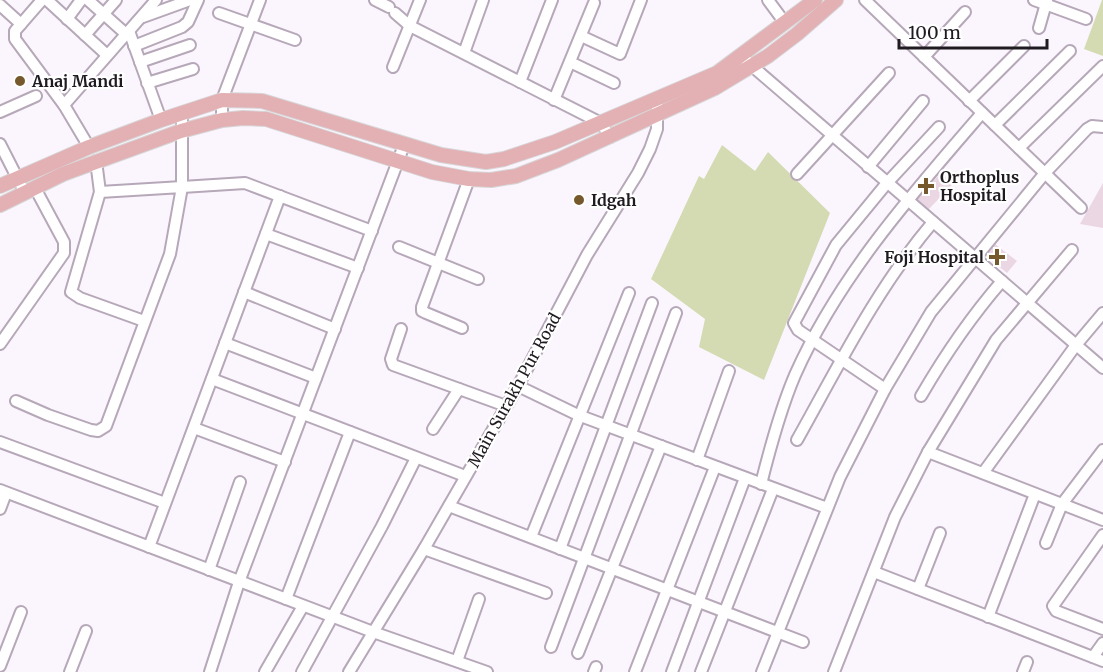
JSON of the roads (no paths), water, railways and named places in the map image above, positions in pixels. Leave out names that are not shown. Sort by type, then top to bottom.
[{"type":"main road","points":[[0,186],[89,147],[222,100],[262,101],[404,146],[441,155],[486,162],[504,159],[555,142],[717,73],[815,0]]},
{"type":"main road","points":[[0,205],[63,174],[96,161],[181,131],[222,120],[243,118],[266,119],[398,162],[469,180],[491,180],[516,176],[558,160],[715,88],[752,66],[797,34],[836,0]]},
{"type":"street","points":[[89,147],[64,105],[15,39],[15,31],[42,0],[68,19],[107,55]]},
{"type":"street","points":[[68,19],[81,0]]},
{"type":"street","points":[[88,0],[127,33],[161,120]]},
{"type":"street","points":[[85,35],[116,0]]},
{"type":"street","points":[[64,105],[156,0]]},
{"type":"street","points":[[142,17],[190,0]]},
{"type":"street","points":[[134,46],[182,27],[188,22],[198,0]]},
{"type":"street","points":[[222,120],[222,100],[260,0]]},
{"type":"street","points":[[375,0],[392,10],[410,26],[601,123],[610,136]]},
{"type":"street","points":[[393,67],[420,0]]},
{"type":"street","points":[[464,53],[483,0]]},
{"type":"street","points":[[520,82],[552,0]]},
{"type":"street","points":[[581,36],[620,54],[641,0]]},
{"type":"street","points":[[768,0],[785,23]]},
{"type":"street","points":[[865,0],[1081,208]]},
{"type":"street","points":[[1034,0],[1046,2],[1086,19]]},
{"type":"street","points":[[1039,28],[1046,2]]},
{"type":"street","points":[[554,100],[594,3]]},
{"type":"street","points":[[0,5],[21,24]]},
{"type":"street","points":[[924,57],[965,12]]},
{"type":"street","points":[[219,13],[295,40]]},
{"type":"street","points":[[140,62],[190,45]]},
{"type":"street","points":[[969,101],[1024,46]]},
{"type":"street","points":[[995,125],[1070,51]]},
{"type":"street","points":[[742,56],[1103,368]]},
{"type":"street","points":[[570,62],[614,83]]},
{"type":"street","points":[[1019,148],[1103,66]]},
{"type":"street","points":[[147,84],[193,69]]},
{"type":"street","points":[[797,174],[889,73]]},
{"type":"street","points":[[0,111],[36,96]]},
{"type":"street","name":"Main Surakh Pur Road","points":[[349,672],[449,506],[518,386],[587,255],[638,173],[657,129],[657,100]]},
{"type":"street","points":[[868,167],[923,101]]},
{"type":"street","points":[[761,484],[794,378],[813,340],[856,269],[907,200],[982,112]]},
{"type":"street","points":[[16,401],[91,430],[103,429],[170,254],[182,187],[182,114]]},
{"type":"street","points":[[762,672],[826,508],[845,466],[885,388],[932,312],[1045,173],[1087,129],[1092,126],[1103,127]]},
{"type":"street","points":[[885,388],[798,330],[794,323],[836,245],[887,183],[939,127]]},
{"type":"street","points":[[210,672],[239,582],[404,146]]},
{"type":"street","points":[[0,344],[64,253],[64,242],[30,191],[17,178],[1,151]]},
{"type":"street","points":[[96,161],[100,192],[71,292],[80,298],[144,321]]},
{"type":"street","points":[[462,328],[422,310],[422,307],[469,180]]},
{"type":"street","points":[[100,192],[245,183],[372,231]]},
{"type":"street","points":[[149,547],[280,196]]},
{"type":"street","points":[[797,440],[841,359],[884,289],[911,249],[933,222]]},
{"type":"street","points":[[266,234],[358,268]]},
{"type":"street","points":[[399,247],[478,279]]},
{"type":"street","points":[[834,672],[895,517],[928,452],[989,350],[1072,250]]},
{"type":"street","points":[[921,396],[945,353],[972,315],[1002,281]]},
{"type":"street","points":[[244,292],[335,329]]},
{"type":"street","points":[[531,537],[629,293]]},
{"type":"street","points":[[560,549],[652,303]]},
{"type":"street","points":[[551,647],[676,313]]},
{"type":"street","points":[[983,473],[1103,313]]},
{"type":"street","points":[[401,329],[391,358],[393,365],[506,406]]},
{"type":"street","points":[[225,343],[316,378]]},
{"type":"street","points":[[698,460],[729,370]]},
{"type":"street","points":[[212,379],[465,476]]},
{"type":"street","points":[[518,386],[578,416],[826,508]]},
{"type":"street","points":[[433,429],[459,389]]},
{"type":"street","points":[[194,428],[285,462]]},
{"type":"street","points":[[286,599],[350,432]]},
{"type":"street","points":[[0,442],[165,503]]},
{"type":"street","points":[[578,653],[661,446]]},
{"type":"street","points":[[1046,543],[1062,504],[1103,450]]},
{"type":"street","points":[[928,452],[1103,520]]},
{"type":"street","points":[[302,672],[417,458]]},
{"type":"street","points":[[635,672],[715,466]]},
{"type":"street","points":[[672,672],[746,478]]},
{"type":"street","points":[[209,570],[240,482]]},
{"type":"street","points":[[701,672],[773,489]]},
{"type":"street","points":[[0,509],[3,491],[332,617],[486,672]]},
{"type":"street","points":[[988,617],[1035,494]]},
{"type":"street","points":[[449,506],[803,642]]},
{"type":"street","points":[[918,589],[940,533]]},
{"type":"street","points":[[1103,535],[1053,609],[1103,629]]},
{"type":"street","points":[[424,549],[546,593]]},
{"type":"street","points":[[874,573],[1098,659],[1103,643]]},
{"type":"street","points":[[456,661],[479,599]]},
{"type":"street","points":[[265,672],[303,606]]},
{"type":"street","points":[[0,666],[21,612]]},
{"type":"street","points":[[70,672],[86,631]]},
{"type":"place","name":"Anaj Mandi","points":[[20,81]]},
{"type":"place","name":"Orthoplus Hospital","points":[[926,186]]},
{"type":"place","name":"Idgah","points":[[579,200]]},
{"type":"place","name":"Foji Hospital","points":[[997,257]]}]
